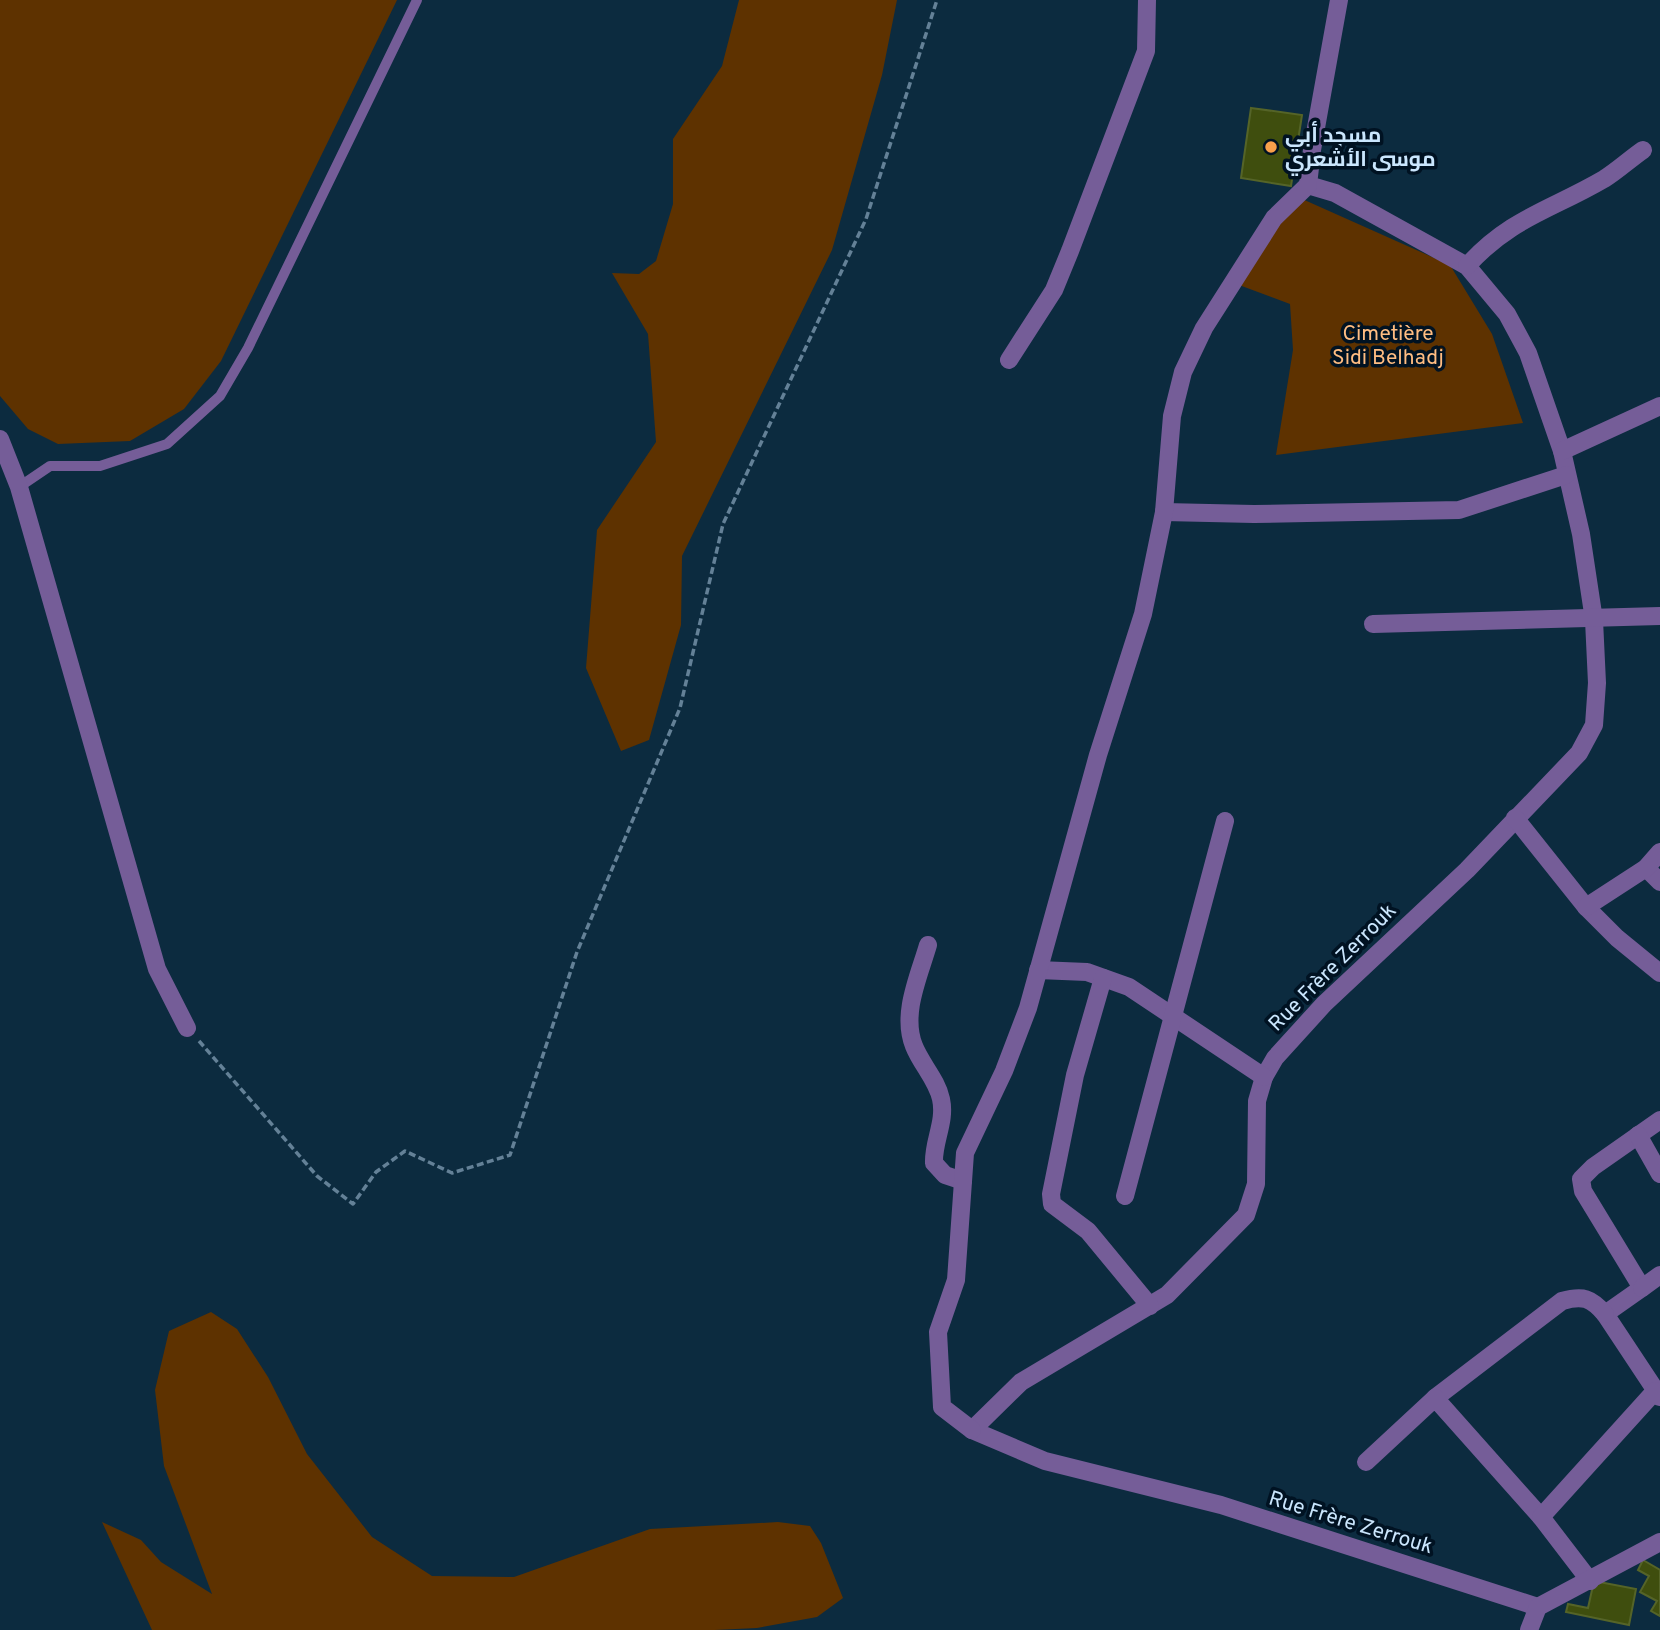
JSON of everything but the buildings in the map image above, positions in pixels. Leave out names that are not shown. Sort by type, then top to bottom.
[{"type":"street","points":[[1009,360],[1054,290],[1070,251],[1146,51],[1147,0]]},
{"type":"street","points":[[972,1430],[942,1408],[939,1377],[938,1332],[956,1280],[965,1153],[1004,1071],[1038,970],[1098,755],[1143,614],[1164,512],[1172,416],[1182,372],[1204,328],[1274,218],[1308,185],[1311,150],[1339,0]]},
{"type":"street","points":[[1466,266],[1486,244],[1516,222],[1604,179],[1643,150]]},
{"type":"street","name":"Rue Frère Zerrouk","points":[[1308,185],[1335,193],[1466,266],[1507,314],[1528,353],[1562,451],[1581,534],[1594,620],[1597,683],[1594,725],[1579,753],[1467,870],[1324,1004],[1275,1058],[1264,1077],[1257,1101],[1256,1184],[1245,1215],[1167,1295],[1021,1382],[972,1430],[1058,1465],[1221,1505],[1538,1607]]},
{"type":"street","points":[[1562,451],[1660,406]]},
{"type":"street","points":[[0,439],[19,487],[157,969],[187,1028]]},
{"type":"street","points":[[1164,512],[1254,514],[1459,510],[1566,475]]},
{"type":"street","points":[[1373,624],[1594,620],[1660,616]]},
{"type":"street","points":[[1515,818],[1586,907],[1617,938],[1660,973]]},
{"type":"street","points":[[1125,1196],[1225,821]]},
{"type":"street","points":[[1586,907],[1646,868],[1660,852]]},
{"type":"street","points":[[1646,868],[1660,881]]},
{"type":"street","points":[[928,945],[911,1002],[908,1027],[914,1046],[940,1096],[943,1115],[934,1163],[945,1175],[963,1181]]},
{"type":"street","points":[[1038,970],[1087,972],[1129,987],[1264,1077]]},
{"type":"street","points":[[1104,978],[1075,1075],[1051,1194],[1052,1204],[1088,1231],[1150,1306]]},
{"type":"street","points":[[1642,1288],[1583,1191],[1581,1179],[1660,1119]]},
{"type":"street","points":[[1638,1135],[1660,1174]]},
{"type":"street","points":[[1605,1314],[1660,1275]]},
{"type":"street","points":[[1366,1462],[1434,1398],[1562,1301],[1577,1296],[1592,1299],[1605,1314],[1658,1394],[1541,1517]]},
{"type":"street","points":[[1434,1398],[1541,1517],[1590,1581]]},
{"type":"street","points":[[1528,1630],[1538,1607],[1660,1542]]},
{"type":"lane","points":[[19,487],[50,466],[100,466],[167,444],[220,396],[248,348],[417,0]]},
{"type":"path","points":[[187,1028],[317,1176],[353,1204],[376,1172],[405,1151],[452,1173],[510,1155],[577,952],[680,708],[723,524],[866,219],[937,0]]},
{"type":"green space","points":[[0,0],[397,0],[221,361],[184,409],[130,441],[58,444],[28,429],[0,396]]},
{"type":"green space","points":[[739,0],[897,0],[882,75],[832,250],[682,556],[681,625],[649,740],[621,751],[586,668],[597,530],[656,442],[648,334],[612,273],[639,274],[656,261],[673,204],[673,139],[722,66]]},
{"type":"green space","name":"Cimetière Sidi Belhadj","points":[[1291,194],[1450,265],[1492,334],[1523,423],[1276,455],[1293,350],[1290,304],[1239,285]]},
{"type":"green space","points":[[211,1312],[237,1329],[268,1377],[307,1454],[372,1537],[432,1576],[514,1577],[650,1529],[778,1522],[810,1526],[821,1543],[843,1598],[817,1617],[757,1628],[715,1630],[152,1630],[102,1522],[141,1540],[161,1562],[212,1594],[164,1466],[155,1390],[169,1331]]},
{"type":"place","name":"مسجد أبي موسى الأشعري","points":[[1271,147]]}]
